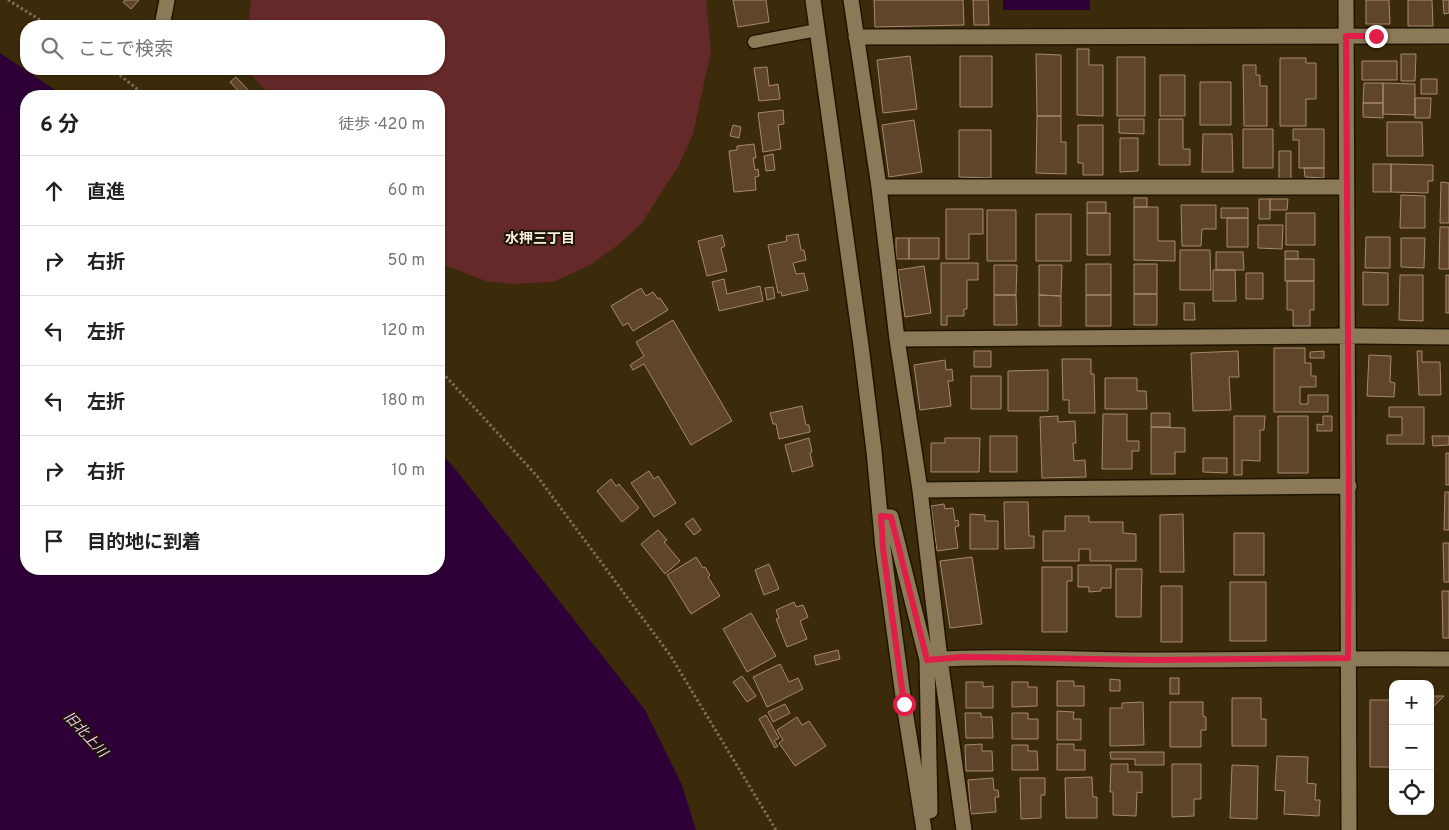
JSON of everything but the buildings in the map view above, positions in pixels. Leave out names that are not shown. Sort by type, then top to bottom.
[{"type":"street","points":[[163,20],[168,0]]},
{"type":"street","points":[[813,0],[865,374],[883,548],[902,694],[924,830]]},
{"type":"street","points":[[851,0],[879,187],[897,339],[920,490],[934,660],[964,830]]},
{"type":"street","points":[[1346,0],[1349,830]]},
{"type":"street","points":[[856,37],[1449,36]]},
{"type":"street","points":[[879,187],[1346,187]]},
{"type":"street","points":[[897,339],[1449,337]]},
{"type":"street","points":[[920,490],[1349,486]]},
{"type":"street","points":[[881,516],[891,517],[934,660],[930,811],[921,813]]},
{"type":"street","points":[[934,660],[963,657],[1154,660],[1348,658],[1449,660]]},
{"type":"lane","points":[[754,42],[817,30]]},
{"type":"path","points":[[8,0],[40,20]]},
{"type":"path","points":[[120,75],[138,90]]},
{"type":"path","points":[[445,375],[538,476],[670,655],[776,830]]},
{"type":"shaded area","points":[[251,0],[706,0],[711,51],[693,134],[678,167],[641,224],[618,245],[590,265],[553,282],[512,284],[486,281],[445,265],[445,90],[265,90],[251,75],[445,75],[445,20],[249,20]]},
{"type":"water","points":[[1003,0],[1090,0],[1090,10],[1003,10]]},
{"type":"water","name":"旧北上川","points":[[0,53],[20,66],[20,75],[33,75],[55,90],[20,90],[20,575],[445,575],[445,458],[645,710],[682,785],[696,830],[0,830]]},
{"type":"district","name":"水押三丁目","points":[[540,239]]},
{"type":"route","points":[[904,704],[883,548],[881,516],[891,517],[927,660],[963,657],[1154,660],[1348,658],[1349,486],[1346,36],[1376,36]]}]
